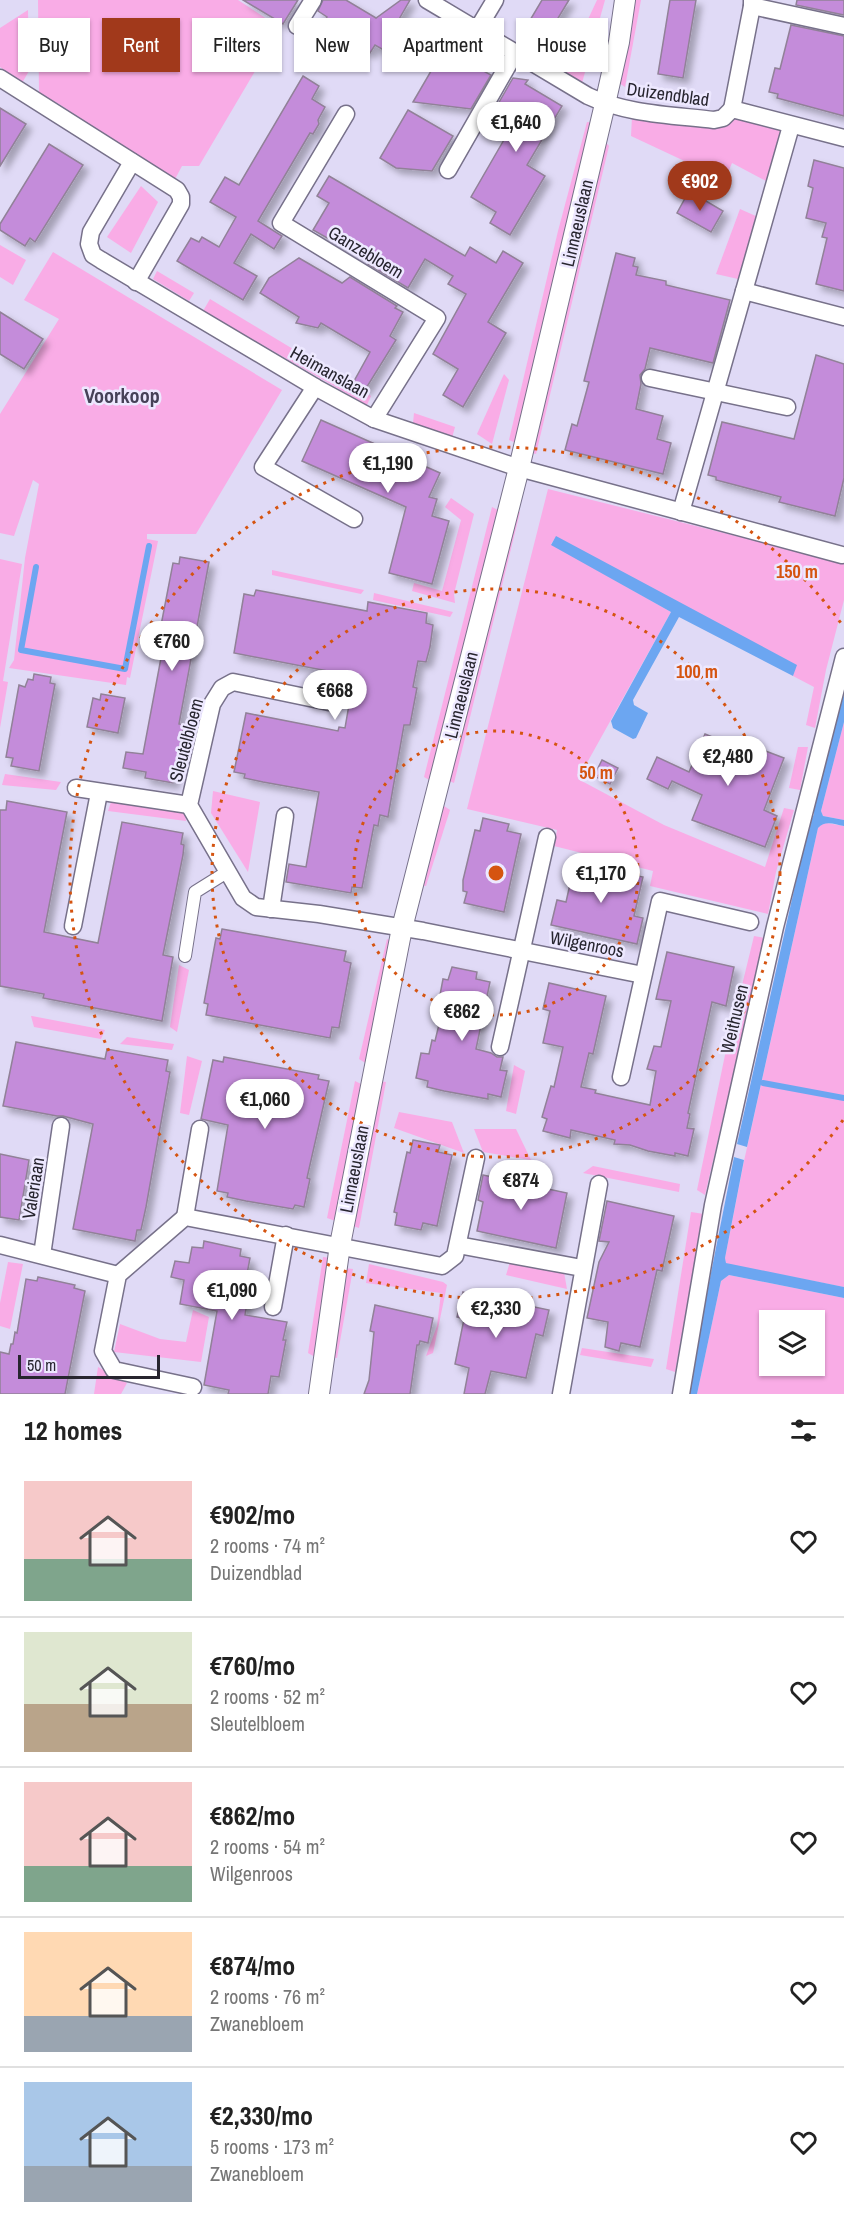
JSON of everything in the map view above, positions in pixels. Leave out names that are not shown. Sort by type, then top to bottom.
[{"type":"street","points":[[302,18],[313,0]]},
{"type":"street","name":"Duizendblad","points":[[427,0],[457,18]]},
{"type":"street","points":[[484,18],[495,0]]},
{"type":"street","name":"Linnaeuslaan","points":[[318,1394],[340,1245],[402,928],[519,468],[605,104],[619,42],[625,0]]},
{"type":"street","points":[[732,109],[752,3],[844,26]]},
{"type":"street","name":"Duizendblad","points":[[504,46],[605,104],[626,109],[714,120],[723,118],[732,109],[844,138]]},
{"type":"street","points":[[448,170],[515,53]]},
{"type":"street","points":[[0,78],[177,190],[182,197],[136,282]]},
{"type":"street","name":"Ganzebloem","points":[[346,114],[281,223],[437,318],[374,418]]},
{"type":"street","points":[[681,512],[791,126]]},
{"type":"street","name":"Heimanslaan","points":[[132,162],[91,232],[89,244],[93,255],[315,387],[374,418],[519,468]]},
{"type":"street","points":[[744,291],[844,317]]},
{"type":"street","points":[[650,378],[787,407]]},
{"type":"street","points":[[315,387],[263,467],[354,519]]},
{"type":"street","points":[[519,468],[842,555]]},
{"type":"street","name":"Weithusen","points":[[681,1394],[723,1158],[775,927],[844,657]]},
{"type":"street","name":"Sleutelbloem","points":[[329,702],[233,682],[222,688],[210,711],[189,805],[243,898],[256,907],[402,928]]},
{"type":"street","name":"Sleutelbloem","points":[[76,788],[189,805]]},
{"type":"street","points":[[73,926],[99,793]]},
{"type":"street","points":[[270,909],[285,816]]},
{"type":"street","name":"Wilgenroos","points":[[500,1047],[547,837]]},
{"type":"street","points":[[185,956],[195,892],[227,872]]},
{"type":"street","name":"Wilgenroos","points":[[621,1077],[660,901],[750,922]]},
{"type":"street","name":"Wilgenroos","points":[[402,928],[643,975]]},
{"type":"street","name":"Valeriaan","points":[[42,1255],[61,1126]]},
{"type":"street","points":[[193,1387],[114,1370],[103,1351],[118,1275],[185,1216],[200,1129]]},
{"type":"street","points":[[185,1216],[442,1266],[455,1257],[476,1158]]},
{"type":"street","points":[[561,1394],[599,1184]]},
{"type":"street","points":[[273,1307],[286,1235]]},
{"type":"street","points":[[0,1245],[118,1275]]},
{"type":"street","points":[[458,1245],[582,1268]]},
{"type":"shaded area","points":[[38,0],[238,0],[265,18],[192,18],[192,72],[255,72],[199,166],[182,166],[174,181],[59,104],[39,94],[39,72],[90,72],[90,18],[38,18]]},
{"type":"shaded area","points":[[597,0],[605,0],[600,18],[589,18]]},
{"type":"shaded area","points":[[632,0],[641,0],[625,87],[619,83]]},
{"type":"shaded area","points":[[28,10],[28,18],[18,18],[18,72],[28,72],[22,83],[0,67],[0,28]]},
{"type":"shaded area","points":[[566,72],[585,72],[582,83]]},
{"type":"shaded area","points":[[632,117],[735,117],[782,130],[768,182],[732,163],[725,180],[631,136]]},
{"type":"shaded area","points":[[587,122],[594,123],[516,443],[509,440],[558,231]]},
{"type":"shaded area","points":[[604,140],[609,146],[536,454],[528,452]]},
{"type":"shaded area","points":[[141,186],[158,202],[131,253],[107,237]]},
{"type":"shaded area","points":[[740,209],[758,217],[738,279],[716,274]]},
{"type":"shaded area","points":[[0,245],[26,260],[13,285],[0,277]]},
{"type":"shaded area","points":[[53,252],[282,390],[196,534],[147,534],[147,539],[158,541],[130,678],[127,677],[126,685],[9,668],[14,660],[25,558],[39,484],[33,480],[14,536],[0,533],[0,414],[59,319],[24,300]]},
{"type":"shaded area","points":[[157,271],[194,293],[189,301],[153,279]]},
{"type":"shaded area","points":[[210,299],[371,396],[367,405],[203,311]]},
{"type":"shaded area","points":[[504,374],[509,380],[492,444],[477,434]]},
{"type":"shaded area","points":[[414,413],[455,427],[452,438],[413,423]]},
{"type":"shaded area","points":[[548,489],[844,563],[844,600],[826,670],[815,728],[806,725],[814,687],[793,676],[796,665],[556,537],[551,544],[671,612],[578,779],[664,825],[765,867],[784,808],[794,810],[776,872],[768,914],[650,886],[653,871],[554,846],[557,830],[467,809]]},
{"type":"shaded area","points":[[451,498],[474,514],[454,594],[455,603],[412,591],[414,583],[442,591],[461,520],[445,507]]},
{"type":"shaded area","points":[[492,507],[502,512],[431,781],[424,777]]},
{"type":"shaded area","points":[[514,511],[520,512],[454,783],[445,779]]},
{"type":"shaded area","points":[[0,559],[22,564],[3,681],[8,682],[0,728]]},
{"type":"shaded area","points":[[272,570],[364,590],[361,594],[272,575]]},
{"type":"shaded area","points":[[374,593],[453,612],[450,617],[373,600]]},
{"type":"shaded area","points":[[844,722],[844,820],[823,816],[821,811]]},
{"type":"shaded area","points":[[798,747],[808,747],[800,790],[789,788]]},
{"type":"shaded area","points":[[5,774],[61,782],[56,790],[2,785]]},
{"type":"shaded area","points":[[213,791],[260,802],[248,872],[211,813]]},
{"type":"shaded area","points":[[111,802],[185,812],[186,821],[108,811]]},
{"type":"shaded area","points":[[441,804],[450,810],[426,886],[419,885]]},
{"type":"shaded area","points":[[827,823],[844,826],[844,1287],[732,1265],[726,1263],[725,1258],[744,1161],[818,828]]},
{"type":"shaded area","points":[[754,936],[765,938],[705,1195],[697,1190],[725,1055]]},
{"type":"shaded area","points":[[387,939],[391,941],[367,1064],[359,1059]]},
{"type":"shaded area","points":[[179,965],[189,970],[177,1032],[170,1027]]},
{"type":"shaded area","points":[[31,1016],[105,1030],[101,1039],[34,1027]]},
{"type":"shaded area","points":[[127,1037],[174,1044],[172,1050],[120,1044]]},
{"type":"shaded area","points":[[187,1056],[202,1061],[189,1115],[180,1113]]},
{"type":"shaded area","points":[[514,1065],[525,1071],[516,1114],[506,1111]]},
{"type":"shaded area","points":[[355,1081],[361,1084],[338,1222],[327,1218]]},
{"type":"shaded area","points":[[377,1081],[386,1082],[359,1228],[347,1224]]},
{"type":"shaded area","points":[[399,1112],[452,1122],[464,1153],[394,1128]]},
{"type":"shaded area","points":[[474,1129],[516,1129],[531,1160],[483,1152]]},
{"type":"shaded area","points":[[593,1166],[680,1184],[679,1192],[583,1173]]},
{"type":"shaded area","points":[[691,1212],[704,1214],[675,1372],[666,1369]]},
{"type":"shaded area","points":[[323,1257],[330,1258],[315,1357],[308,1353]]},
{"type":"shaded area","points":[[8,1262],[23,1264],[10,1329],[0,1326],[0,1303]]},
{"type":"shaded area","points":[[510,1262],[564,1272],[567,1289],[506,1275]]},
{"type":"shaded area","points":[[369,1264],[443,1282],[447,1285],[433,1353],[426,1356],[437,1326],[441,1293],[366,1283]]},
{"type":"shaded area","points":[[344,1268],[353,1269],[337,1358],[330,1357]]},
{"type":"shaded area","points":[[729,1275],[844,1298],[844,1394],[697,1394],[721,1281]]},
{"type":"shaded area","points":[[193,1310],[209,1317],[201,1362],[114,1352],[120,1324],[160,1339],[186,1342]]},
{"type":"shaded area","points":[[582,1348],[654,1359],[651,1367],[580,1355]]},
{"type":"shaded area","points":[[98,1367],[127,1383],[121,1394],[94,1394]]},
{"type":"water","points":[[556,536],[797,665],[793,676],[679,617],[633,700],[634,705],[648,713],[636,738],[633,739],[613,728],[611,721],[671,612],[551,545]]},
{"type":"water","points":[[844,694],[844,722],[821,811],[823,816],[844,820],[844,826],[827,823],[818,828],[747,1147],[737,1144],[808,828],[814,814],[823,766]]},
{"type":"water","points":[[734,1157],[744,1160],[725,1258],[726,1263],[844,1287],[844,1298],[729,1275],[721,1281],[697,1394],[687,1394]]},
{"type":"building","points":[[243,0],[298,0],[283,24],[282,18],[273,18]]},
{"type":"building","points":[[323,0],[346,0],[376,18],[401,0],[410,0],[400,18],[382,18],[382,49],[375,45],[370,53],[370,18],[326,18],[318,11]]},
{"type":"building","points":[[542,0],[569,0],[558,18],[531,18]]},
{"type":"building","points":[[670,0],[696,0],[683,78],[658,74]]},
{"type":"building","points":[[797,0],[844,0],[844,15],[796,5]]},
{"type":"building","points":[[791,25],[844,36],[844,116],[777,98],[778,94],[769,92],[775,68],[780,69]]},
{"type":"building","points":[[430,72],[485,72],[491,75],[471,109],[413,102]]},
{"type":"building","points":[[303,76],[319,86],[312,99],[325,107],[318,120],[319,124],[313,134],[310,133],[258,221],[282,236],[274,249],[251,234],[234,263],[257,276],[243,300],[177,261],[191,238],[199,242],[202,237],[219,247],[236,217],[210,202],[225,177],[239,185]]},
{"type":"building","points":[[513,78],[528,80],[525,84],[562,106],[527,165],[545,176],[510,235],[490,223],[496,212],[471,197],[505,138],[487,127]]},
{"type":"building","points":[[0,108],[26,124],[0,166]]},
{"type":"building","points":[[408,110],[453,136],[432,171],[396,168],[380,158]]},
{"type":"building","points":[[49,144],[83,165],[35,242],[30,238],[25,246],[0,230],[0,224]]},
{"type":"building","points":[[814,160],[844,168],[844,291],[816,284],[827,238],[822,237],[826,223],[806,218],[813,188],[808,186]]},
{"type":"building","points":[[329,176],[465,256],[470,247],[496,263],[503,251],[523,263],[488,322],[506,333],[463,407],[443,395],[458,369],[433,354],[466,294],[448,284],[453,276],[425,259],[408,288],[368,264],[370,262],[313,230],[329,203],[317,196]]},
{"type":"building","points":[[689,191],[723,211],[711,232],[677,213]]},
{"type":"building","points":[[616,253],[635,258],[633,266],[638,267],[636,275],[666,281],[666,285],[730,300],[713,363],[650,348],[645,369],[640,375],[641,384],[636,409],[663,416],[657,439],[671,443],[663,474],[565,450],[572,424],[577,426],[589,382],[584,381]]},
{"type":"building","points":[[299,258],[342,283],[350,277],[403,312],[390,336],[396,340],[365,390],[353,383],[370,352],[321,323],[318,328],[296,323],[299,317],[260,293],[269,278]]},
{"type":"building","points":[[0,312],[43,339],[24,369],[0,354]]},
{"type":"building","points":[[816,355],[844,364],[844,478],[835,516],[779,502],[781,497],[716,480],[716,477],[708,475],[722,422],[794,439]]},
{"type":"building","points":[[321,420],[440,473],[429,497],[437,499],[432,516],[449,521],[432,584],[389,573],[406,507],[302,461]]},
{"type":"building","points":[[180,557],[209,562],[179,724],[184,725],[173,783],[145,778],[146,772],[123,768],[126,752],[143,754],[164,642],[158,641],[173,563],[179,564]]},
{"type":"building","points":[[256,590],[367,611],[368,602],[427,613],[426,623],[433,625],[426,662],[418,661],[413,687],[417,688],[410,725],[404,725],[388,817],[380,815],[378,826],[374,825],[362,888],[352,887],[351,893],[286,882],[289,864],[306,867],[319,792],[244,778],[245,774],[234,772],[246,713],[338,731],[339,727],[345,728],[354,676],[234,653],[244,594],[254,596]]},
{"type":"building","points":[[34,674],[51,677],[50,683],[55,684],[39,771],[11,766],[13,758],[6,757],[19,685],[25,687],[28,679],[33,680]]},
{"type":"building","points":[[101,694],[125,698],[118,733],[87,727],[93,698],[100,700]]},
{"type":"building","points":[[705,734],[744,750],[747,744],[784,758],[764,810],[777,816],[765,847],[692,820],[702,795],[672,781],[668,789],[647,779],[657,757],[689,772]]},
{"type":"building","points":[[602,760],[618,768],[610,784],[594,776]]},
{"type":"building","points":[[7,801],[67,812],[44,932],[98,943],[122,822],[183,833],[181,844],[184,845],[183,855],[163,955],[173,957],[162,1021],[43,998],[44,994],[0,986],[0,810],[6,810]]},
{"type":"building","points":[[483,818],[509,824],[507,831],[521,834],[504,912],[464,903],[467,892],[463,891],[463,880],[475,830],[480,831]]},
{"type":"building","points":[[575,862],[643,877],[634,916],[643,918],[637,944],[551,925],[557,900],[566,902]]},
{"type":"building","points":[[222,929],[346,951],[344,961],[351,963],[339,1028],[332,1027],[330,1038],[206,1015],[208,1004],[204,1003],[216,938],[220,939]]},
{"type":"building","points":[[667,952],[734,967],[726,1006],[712,1002],[688,1113],[690,1114],[687,1128],[694,1129],[688,1156],[675,1153],[675,1156],[630,1145],[614,1144],[615,1140],[571,1130],[570,1138],[543,1131],[547,1119],[542,1117],[551,1086],[554,1087],[563,1047],[543,1043],[550,1011],[543,1009],[549,983],[606,996],[593,1054],[589,1053],[581,1087],[596,1090],[595,1093],[650,1105],[656,1071],[647,1069],[654,1046],[661,1047],[671,1001],[656,999]]},
{"type":"building","points":[[452,967],[477,972],[476,979],[490,982],[476,1049],[503,1057],[500,1070],[507,1071],[501,1097],[488,1094],[488,1099],[444,1091],[427,1087],[428,1081],[416,1078],[421,1053],[429,1054],[432,1040],[435,1041],[442,1012],[437,1011],[443,979],[448,980]]},
{"type":"building","points":[[16,1042],[105,1059],[107,1049],[168,1060],[166,1071],[170,1072],[146,1207],[141,1230],[137,1230],[135,1241],[73,1229],[93,1124],[63,1116],[3,1106]]},
{"type":"building","points":[[224,1057],[319,1075],[318,1079],[329,1081],[307,1178],[310,1179],[304,1207],[295,1205],[293,1209],[246,1201],[227,1197],[228,1193],[217,1191],[228,1125],[201,1119],[213,1060],[223,1062]]},
{"type":"building","points":[[413,1140],[440,1145],[438,1152],[452,1155],[437,1226],[423,1223],[421,1230],[395,1225],[397,1213],[394,1212],[407,1152],[410,1153]]},
{"type":"building","points":[[0,1154],[29,1160],[19,1220],[0,1217]]},
{"type":"building","points":[[483,1175],[567,1193],[556,1248],[477,1231],[483,1202],[478,1200]]},
{"type":"building","points":[[607,1201],[674,1216],[662,1271],[657,1270],[640,1347],[621,1343],[619,1351],[605,1347],[608,1322],[587,1318],[599,1262],[609,1242],[599,1241]]},
{"type":"building","points":[[204,1241],[241,1249],[240,1256],[250,1258],[245,1285],[250,1286],[245,1315],[287,1322],[279,1377],[271,1376],[268,1394],[228,1394],[229,1390],[204,1385],[217,1311],[180,1304],[184,1280],[171,1277],[175,1261],[189,1263],[192,1247],[203,1248]]},
{"type":"building","points":[[38,1277],[75,1285],[74,1288],[85,1291],[65,1394],[0,1394],[0,1352],[9,1354],[15,1332],[17,1333],[26,1279],[37,1281]]},
{"type":"building","points":[[463,1292],[549,1310],[543,1336],[536,1334],[526,1378],[491,1371],[485,1394],[464,1394],[469,1368],[455,1364],[464,1319],[457,1317]]},
{"type":"building","points":[[375,1305],[433,1318],[428,1343],[420,1341],[417,1345],[410,1394],[364,1394],[369,1380],[374,1332],[370,1331]]},
{"type":"waterway","points":[[36,567],[21,650],[125,669],[149,546]]},
{"type":"waterway","points":[[763,1083],[844,1098]]},
{"type":"district","name":"Voorkoop","points":[[122,395]]}]
